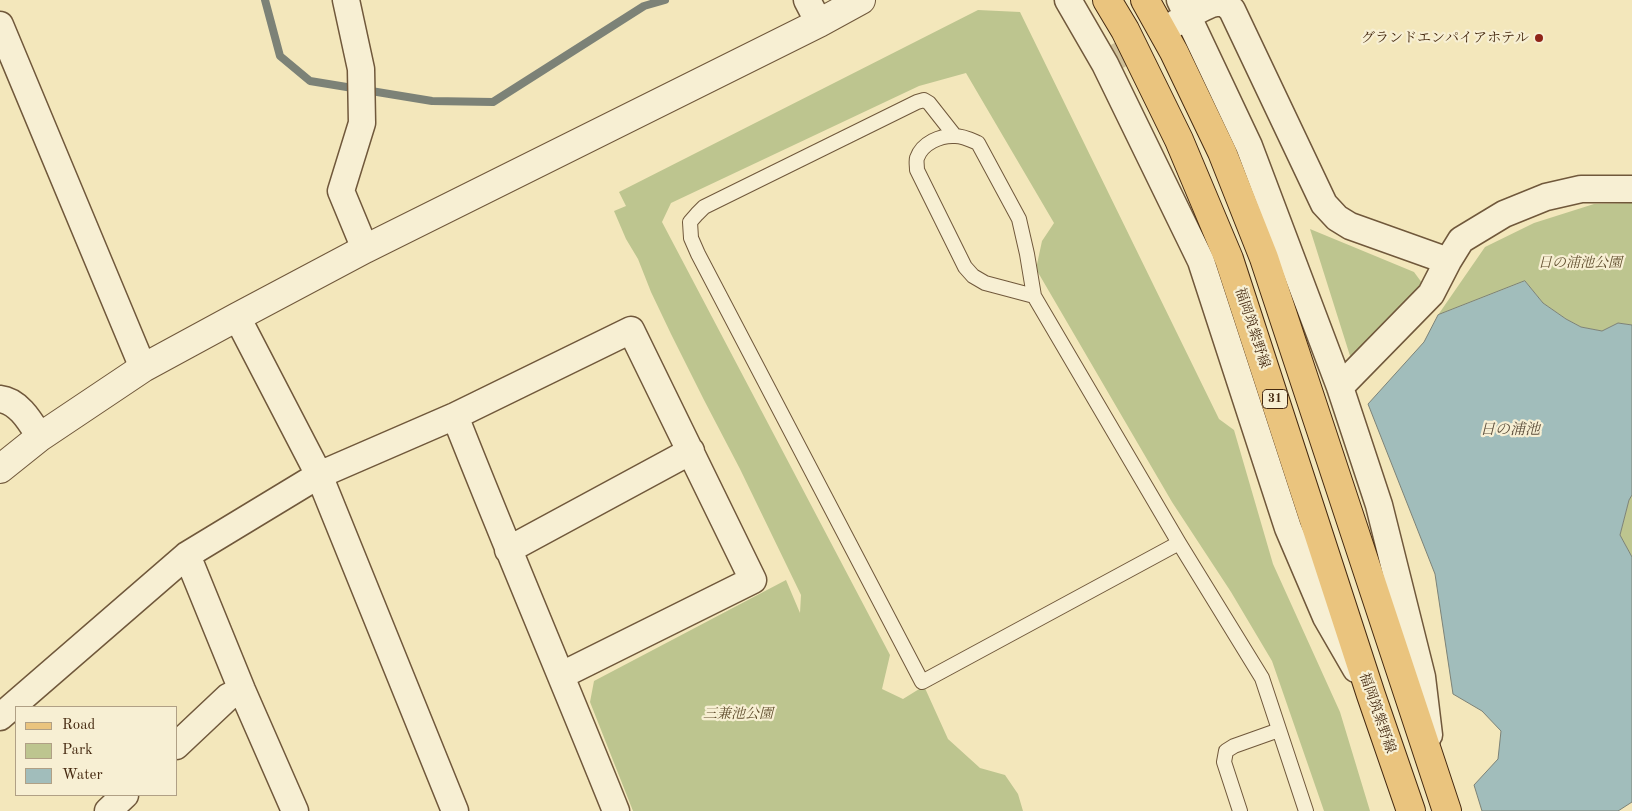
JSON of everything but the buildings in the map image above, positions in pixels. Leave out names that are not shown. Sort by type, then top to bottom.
[{"type":"main road","name":"福岡筑紫野線","points":[[1107,0],[1125,30],[1179,140],[1229,259],[1371,695],[1411,811]]},
{"type":"main road","name":"31","points":[[1145,0],[1174,52],[1222,152],[1264,258],[1447,811]]},
{"type":"street","points":[[346,0],[360,69],[362,123],[340,191],[365,249]]},
{"type":"street","points":[[0,469],[40,437],[143,368],[237,316],[813,12],[861,0]]},
{"type":"street","points":[[1068,0],[1110,61],[1201,261],[1288,528],[1326,618],[1371,695]]},
{"type":"street","points":[[1434,770],[1422,676],[1379,505],[1340,387],[1249,146],[1181,13],[1221,3],[1232,10],[1324,204],[1337,218],[1350,226],[1448,261]]},
{"type":"street","points":[[0,25],[143,368]]},
{"type":"street","points":[[1340,387],[1432,294],[1448,261],[1461,240],[1504,214],[1546,197],[1581,189],[1632,189]]},
{"type":"street","points":[[237,316],[320,475],[456,811]]},
{"type":"street","points":[[0,717],[187,555],[320,475],[455,416],[631,330],[753,580],[562,675]]},
{"type":"street","points":[[0,399],[5,399],[24,413],[40,437]]},
{"type":"street","points":[[455,416],[616,811]]},
{"type":"street","points":[[508,550],[691,451]]},
{"type":"street","points":[[187,555],[242,690],[295,811]]},
{"type":"street","points":[[178,744],[228,697],[242,690]]},
{"type":"street","points":[[108,811],[124,796]]},
{"type":"lane","points":[[955,136],[929,102],[924,100],[917,102],[704,207],[690,222],[691,238],[698,254],[922,682],[1180,543]]},
{"type":"lane","points":[[1034,296],[985,283],[973,276],[965,267],[917,170],[917,159],[923,147],[939,138],[955,136],[967,138],[978,143],[1019,219],[1026,245],[1034,296],[1262,678],[1306,811]]},
{"type":"lane","points":[[1240,811],[1224,762],[1226,751],[1234,746],[1279,730]]},
{"type":"green space","name":"三兼池公園","points":[[978,10],[1020,12],[1219,419],[1234,430],[1273,564],[1340,712],[1370,811],[1324,811],[1272,661],[1231,592],[1172,502],[1036,269],[1042,241],[1054,223],[966,73],[919,86],[671,203],[662,222],[890,655],[882,689],[903,699],[924,686],[948,739],[980,768],[1005,775],[1018,794],[1023,811],[633,811],[590,702],[594,681],[786,580],[800,613],[801,595],[740,469],[671,334],[638,259],[626,239],[614,211],[626,206],[619,192]]},
{"type":"green space","name":"日の浦池公園","points":[[1632,203],[1632,325],[1618,323],[1602,331],[1581,327],[1543,303],[1525,281],[1438,315],[1485,247],[1534,223],[1594,204]]},
{"type":"green space","points":[[1310,229],[1414,272],[1425,287],[1351,359]]},
{"type":"green space","points":[[1632,495],[1632,557],[1620,535]]},
{"type":"water","name":"日の浦池","points":[[1525,281],[1543,303],[1581,327],[1602,331],[1618,323],[1632,325],[1632,495],[1620,535],[1632,557],[1632,802],[1618,811],[1482,811],[1474,785],[1498,759],[1501,731],[1482,711],[1453,694],[1435,574],[1368,404],[1424,342],[1438,315]]},
{"type":"waterway","points":[[265,0],[280,56],[310,81],[432,101],[493,102],[644,6],[665,0]]},
{"type":"tunnel","points":[[1116,57],[1176,23]]},
{"type":"place","name":"グランドエンパイアホテル","points":[[1539,38]]}]
